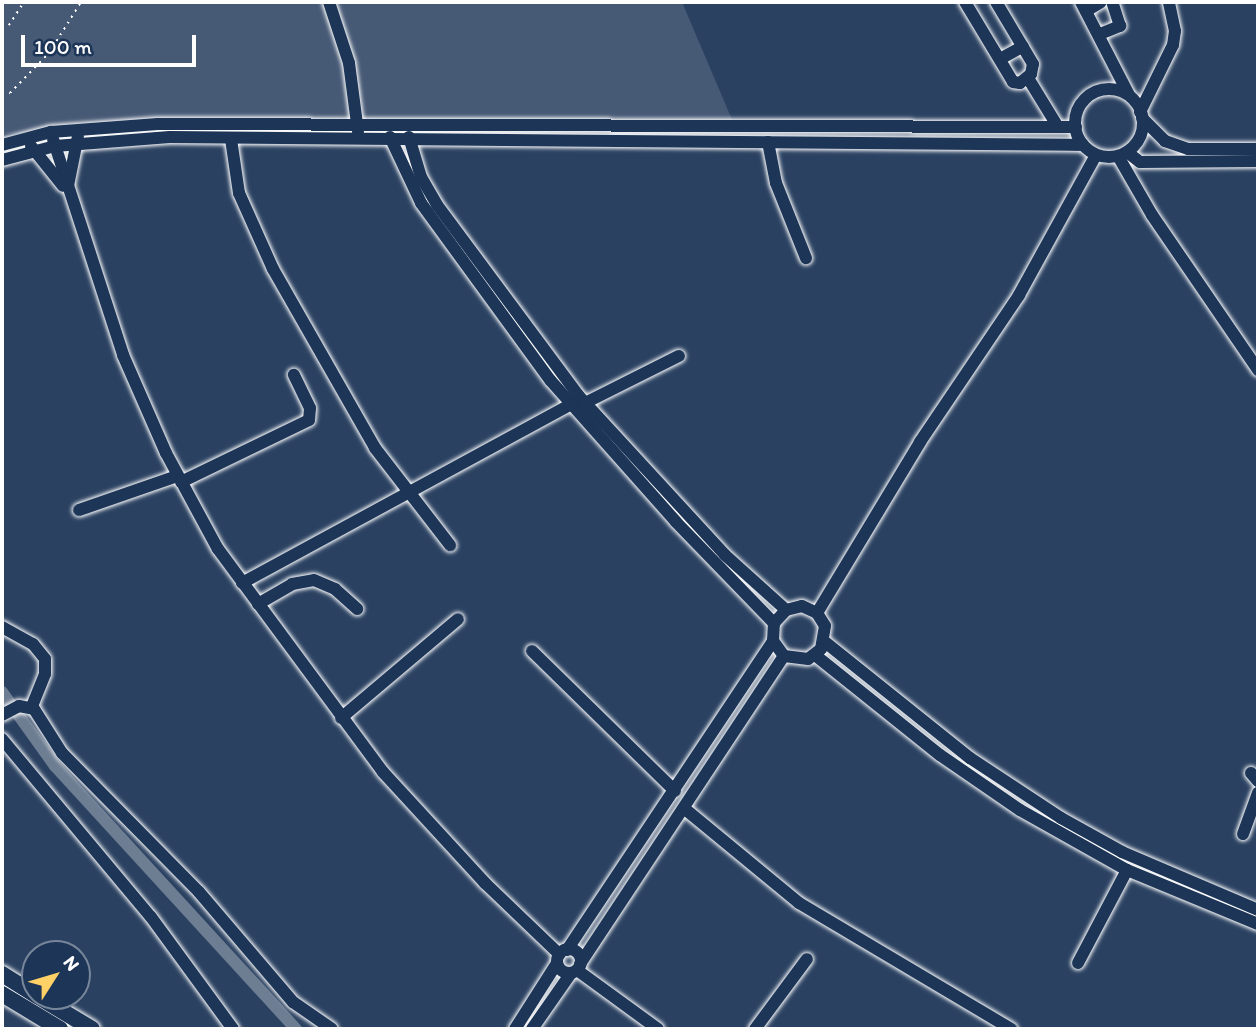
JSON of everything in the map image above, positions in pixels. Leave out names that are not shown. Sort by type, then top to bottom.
[{"type":"main road","points":[[2,974],[21,986]]},
{"type":"main road","points":[[2,994],[60,1029]]},
{"type":"main road","points":[[61,1010],[92,1029]]},
{"type":"street","points":[[329,2],[349,62],[358,141]]},
{"type":"street","points":[[965,2],[1013,82],[1028,78]]},
{"type":"street","points":[[996,2],[1033,64],[1028,78]]},
{"type":"street","points":[[1101,2],[1083,6],[1141,115],[1165,141],[1188,149],[1258,149]]},
{"type":"street","points":[[1100,34],[1120,26],[1111,2]]},
{"type":"street","points":[[1122,154],[1140,138],[1141,115],[1175,37],[1168,2]]},
{"type":"street","points":[[1000,59],[1023,46]]},
{"type":"street","points":[[1028,78],[1058,127]]},
{"type":"street","points":[[1129,95],[1103,89],[1090,94],[1075,116],[1083,145],[1096,155],[1122,154],[1140,162],[1258,161]]},
{"type":"street","points":[[2,160],[78,137],[158,124],[1076,127]]},
{"type":"street","points":[[387,125],[392,142],[438,228],[571,404],[774,623]]},
{"type":"street","points":[[406,126],[421,177],[437,205],[585,402],[725,555],[786,610]]},
{"type":"street","points":[[2,145],[51,132],[78,137],[392,142],[1083,145]]},
{"type":"street","points":[[51,132],[67,190],[123,355],[179,479],[242,583],[383,772],[476,873],[576,969],[658,1029]]},
{"type":"street","points":[[24,137],[67,190]]},
{"type":"street","points":[[67,190],[78,137]]},
{"type":"street","points":[[231,139],[239,193],[273,269],[374,448],[450,545]]},
{"type":"street","points":[[768,142],[776,183],[806,258]]},
{"type":"street","points":[[1122,154],[1152,215],[1256,363]]},
{"type":"street","points":[[817,613],[920,442],[1019,295],[1096,155]]},
{"type":"street","points":[[585,402],[679,356]]},
{"type":"street","points":[[79,510],[179,479],[309,420],[310,408],[294,375]]},
{"type":"street","points":[[242,583],[409,496],[571,404]]},
{"type":"street","points":[[258,604],[292,584],[314,580],[335,590],[357,609]]},
{"type":"street","points":[[515,1029],[561,956],[675,791],[773,641],[774,623],[786,610],[802,606],[817,613],[825,626],[825,642],[816,655],[800,660],[784,656],[773,641]]},
{"type":"street","points":[[341,718],[458,619]]},
{"type":"street","points":[[2,626],[33,644],[45,659],[45,674],[15,710],[62,753],[199,892],[293,1002],[332,1029]]},
{"type":"street","points":[[825,642],[970,758],[1061,818],[1122,852],[1258,910]]},
{"type":"street","points":[[532,651],[675,791]]},
{"type":"street","points":[[816,655],[981,783],[1127,870],[1258,924]]},
{"type":"street","points":[[532,1029],[685,809],[784,656]]},
{"type":"street","points":[[2,739],[145,909],[233,1029]]},
{"type":"street","points":[[1243,834],[1258,793]]},
{"type":"street","points":[[685,809],[799,903],[1011,1029]]},
{"type":"street","points":[[1078,963],[1127,870]]},
{"type":"street","points":[[561,956],[575,951],[576,969]]},
{"type":"street","points":[[754,1029],[807,959]]},
{"type":"path","points":[[2,28],[9,25],[24,2]]},
{"type":"path","points":[[2,95],[10,93],[50,53],[82,2]]},
{"type":"shaded area","points":[[2,2],[682,2],[733,122],[249,123],[2,134]]},
{"type":"waterway","points":[[2,692],[55,766],[296,1029]]}]
